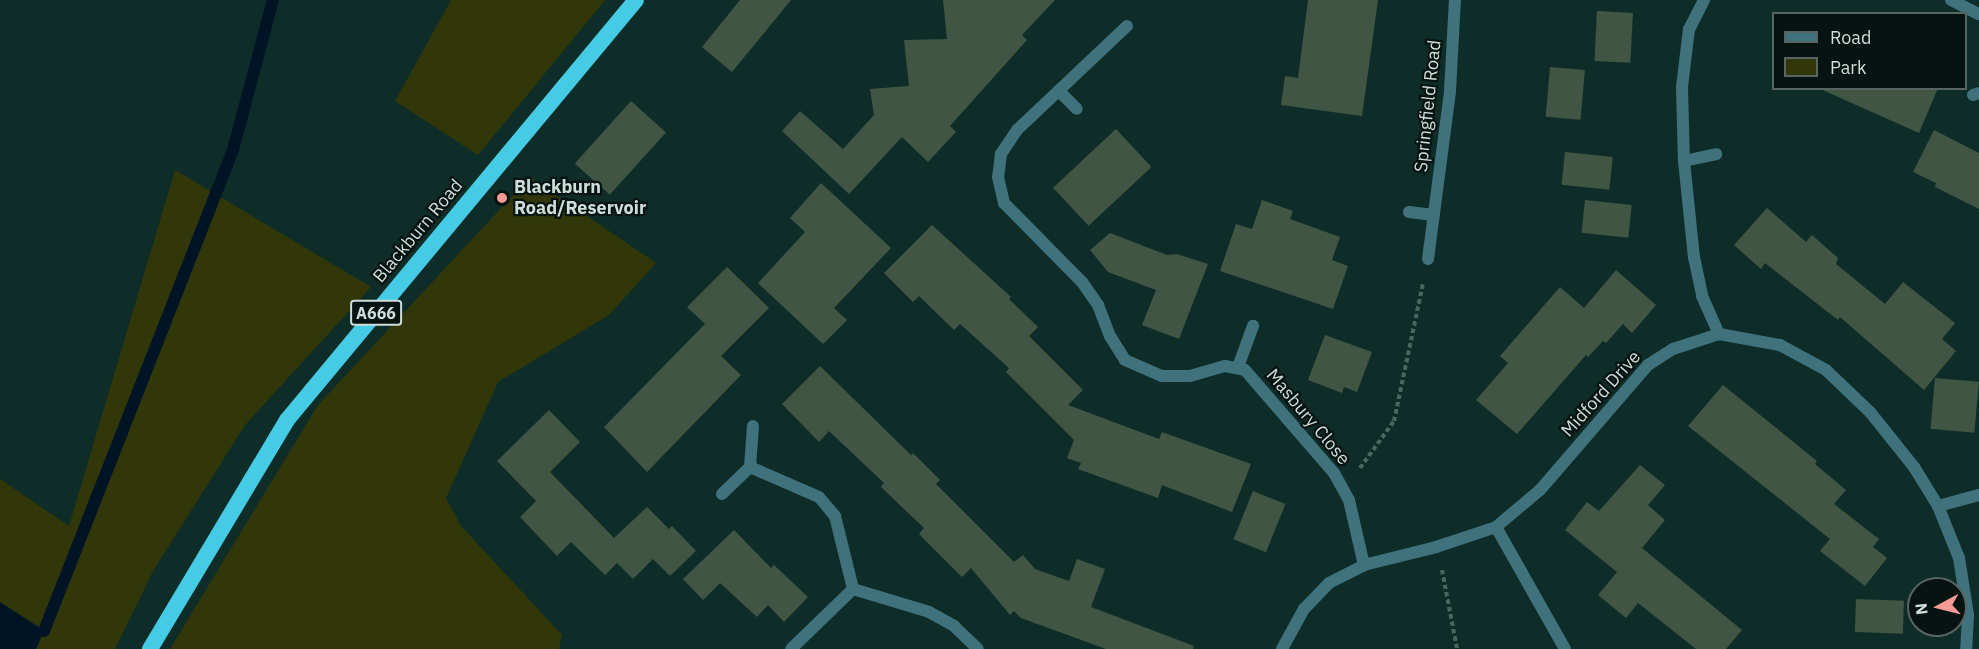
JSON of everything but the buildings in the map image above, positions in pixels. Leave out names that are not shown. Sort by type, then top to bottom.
[{"type":"highway","name":"Blackburn Road","points":[[150,649],[287,420],[636,0]]},
{"type":"street","name":"Springfield Road","points":[[1428,259],[1450,91],[1455,0]]},
{"type":"street","points":[[1704,0],[1689,29],[1682,87],[1684,161],[1698,277],[1702,296],[1719,334]]},
{"type":"street","points":[[1951,0],[1979,14]]},
{"type":"street","name":"Masbury Close","points":[[1127,26],[1017,130],[1001,154],[998,177],[1004,203],[1082,282],[1098,305],[1110,336],[1125,360],[1162,376],[1190,376],[1225,366],[1245,370],[1334,473],[1350,500],[1364,565]]},
{"type":"street","points":[[1059,91],[1077,109]]},
{"type":"street","points":[[1684,161],[1716,154]]},
{"type":"street","points":[[1409,212],[1434,215]]},
{"type":"street","name":"Masbury Close","points":[[1238,367],[1253,326]]},
{"type":"street","name":"Midford Drive","points":[[1282,649],[1304,609],[1329,583],[1364,565],[1436,547],[1496,527],[1540,489],[1648,365],[1673,349],[1719,334],[1780,345],[1826,370],[1870,412],[1914,466],[1938,506],[1959,558],[1968,615],[1966,649]]},
{"type":"street","points":[[722,494],[750,467],[753,426]]},
{"type":"street","points":[[750,467],[819,497],[835,516],[853,589]]},
{"type":"street","points":[[1938,506],[1979,495]]},
{"type":"street","points":[[1496,527],[1565,649]]},
{"type":"street","points":[[791,649],[853,589]]},
{"type":"street","points":[[853,589],[929,612],[954,627],[978,649]]},
{"type":"path","points":[[1342,487],[1371,456],[1394,421],[1428,259]]},
{"type":"path","points":[[1436,547],[1457,649]]},
{"type":"green space","points":[[451,0],[605,0],[478,155],[395,101]]},
{"type":"green space","points":[[175,170],[371,287],[245,425],[153,571],[115,649],[36,649],[44,630],[0,602],[0,479],[69,526]]},
{"type":"green space","points":[[530,177],[656,263],[609,315],[498,382],[446,498],[461,526],[562,635],[559,649],[170,649],[318,405]]},
{"type":"water","points":[[0,602],[44,631],[36,649],[0,649]]},
{"type":"waterway","points":[[44,631],[233,150],[273,0]]},
{"type":"place","name":"Blackburn Road/Reservoir","points":[[502,198]]}]
